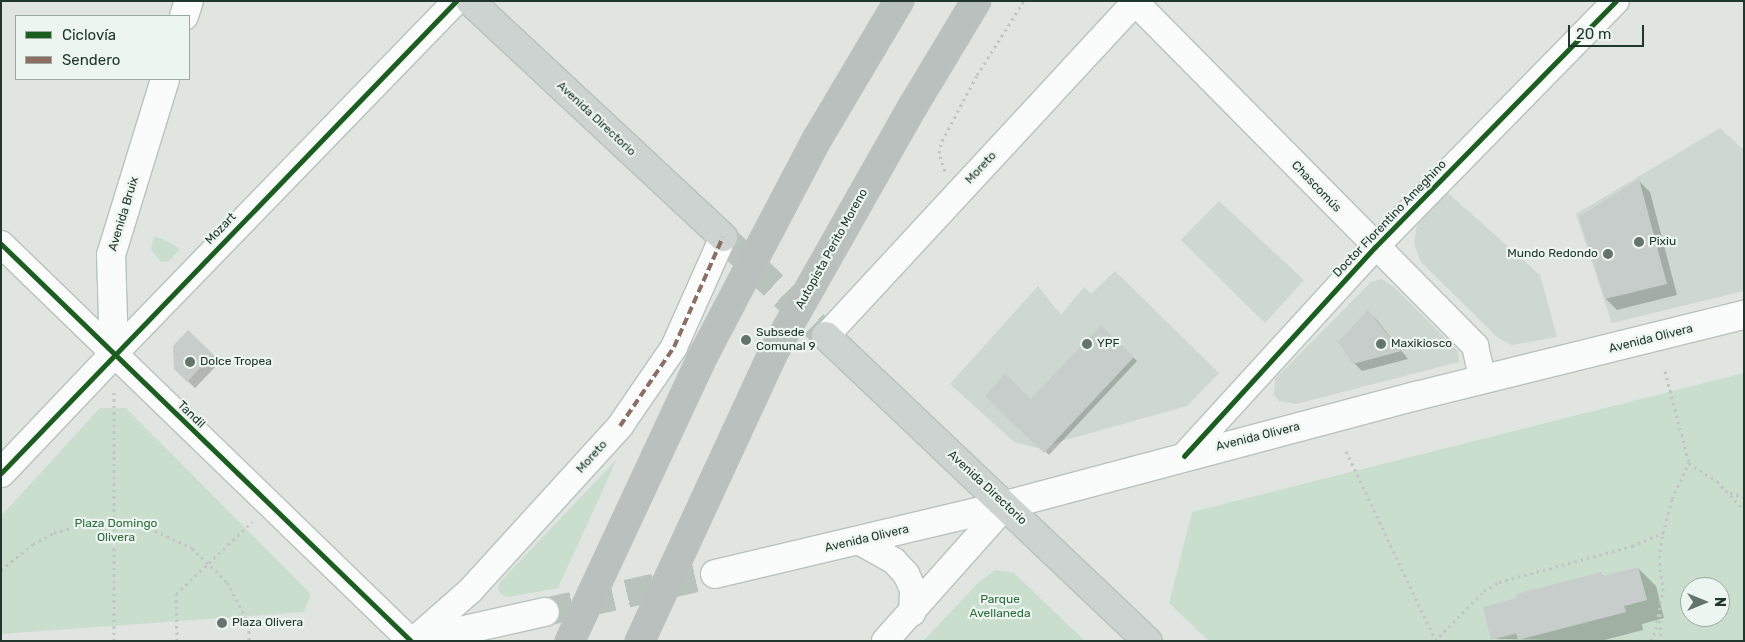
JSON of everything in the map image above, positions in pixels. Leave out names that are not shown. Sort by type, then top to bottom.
[{"type":"highway","points":[[570,641],[704,354],[818,139],[899,1]]},
{"type":"highway","name":"Autopista Perito Moreno","points":[[640,641],[772,355],[913,106],[976,1]]},
{"type":"main road","points":[[184,15],[189,1]]},
{"type":"main road","name":"Avenida Directorio","points":[[470,1],[723,237]]},
{"type":"main road","name":"Avenida Bruix","points":[[114,354],[111,254],[165,80]]},
{"type":"main road","name":"Avenida Olivera","points":[[715,574],[860,542],[1006,505],[1184,456],[1744,315]]},
{"type":"main road","name":"Avenida Directorio","points":[[826,336],[1147,641]]},
{"type":"main road","name":"Mozart","points":[[1,473],[114,354]]},
{"type":"main road","points":[[413,641],[545,612]]},
{"type":"street","name":"Mozart","points":[[114,354],[456,1]]},
{"type":"street","name":"Doctor Florentino Ameghino","points":[[1184,456],[1375,247],[1616,1]]},
{"type":"street","name":"Moreto","points":[[826,336],[1136,2]]},
{"type":"street","name":"Chascomús","points":[[1136,2],[1474,346],[1482,380]]},
{"type":"street","name":"Moreto","points":[[413,641],[470,591],[620,426],[674,347],[723,237]]},
{"type":"street","name":"Tandil","points":[[1,244],[268,505],[413,641]]},
{"type":"street","points":[[885,641],[1006,505]]},
{"type":"street","points":[[860,542],[894,561],[906,574],[913,589],[912,612]]},
{"type":"path","points":[[961,189],[941,166],[939,153],[942,141],[977,75],[1024,1]]},
{"type":"path","points":[[114,354],[114,641]]},
{"type":"path","points":[[1651,641],[1663,591],[1658,558],[1663,532],[1672,499],[1689,463],[1665,371]]},
{"type":"path","points":[[1346,451],[1435,641],[1484,591],[1499,582],[1632,546],[1663,532]]},
{"type":"path","points":[[1689,463],[1717,481],[1744,510]]},
{"type":"path","points":[[1728,492],[1744,497]]},
{"type":"path","points":[[176,641],[176,594],[192,576],[210,564],[268,505]]},
{"type":"path","points":[[1,570],[13,558],[54,533],[77,526],[114,523],[149,528],[171,536],[210,564],[227,582],[249,624],[249,641]]},
{"type":"path","points":[[1660,607],[1661,641]]},
{"type":"shaded area","points":[[1720,128],[1744,150],[1744,291],[1612,323],[1576,214]]},
{"type":"shaded area","points":[[1448,193],[1540,275],[1557,337],[1512,345],[1498,338],[1421,262],[1414,244],[1417,225]]},
{"type":"shaded area","points":[[1219,201],[1304,280],[1265,323],[1181,240]]},
{"type":"shaded area","name":"YPF","points":[[1115,271],[1219,373],[1187,406],[1037,448],[1014,442],[950,384],[1038,286],[1061,315],[1084,287],[1091,294]]},
{"type":"shaded area","points":[[1382,279],[1394,287],[1458,351],[1459,362],[1296,404],[1279,401],[1274,395],[1275,379],[1371,282]]},
{"type":"green space","points":[[154,236],[180,249],[169,261],[161,262],[151,249]]},
{"type":"green space","points":[[1744,373],[1744,641],[1209,641],[1169,603],[1192,512]],"holes":[[[1638,567],[1647,600],[1624,606],[1626,612],[1491,640],[1517,598],[1602,572],[1603,576]]]},
{"type":"green space","name":"Plaza Domingo Olivera","points":[[100,408],[126,408],[311,594],[304,612],[1,634],[1,516]]},
{"type":"green space","points":[[617,459],[558,588],[508,597],[502,595],[498,589],[500,582]]},
{"type":"green space","name":"Parque Avellaneda","points":[[995,570],[1014,573],[1085,641],[923,641],[979,582]]},
{"type":"building","points":[[1639,179],[1667,284],[1605,299],[1579,217]]},
{"type":"building","points":[[1368,310],[1401,351],[1353,364],[1338,342]]},
{"type":"building","points":[[1101,325],[1134,357],[1044,453],[985,396],[1005,374],[1031,399]]},
{"type":"building","name":"Dolce Tropea","points":[[188,330],[213,354],[187,382],[174,369],[173,346]]},
{"type":"building","points":[[1638,567],[1647,600],[1624,606],[1626,612],[1518,640],[1516,633],[1491,640],[1483,607],[1517,598],[1516,594],[1602,572],[1603,576]]},
{"type":"tunnel","points":[[723,237],[826,336]]},
{"type":"tunnel","points":[[545,612],[715,574]]},
{"type":"marked path","points":[[620,426],[674,347],[723,237]]},
{"type":"cycle path","points":[[1,473],[456,1]]},
{"type":"cycle path","points":[[1184,456],[1375,247],[1616,1]]},
{"type":"cycle path","points":[[1,244],[411,641]]},
{"type":"place","name":"Pixiu","points":[[1639,242]]},
{"type":"place","name":"Mundo Redondo","points":[[1608,254]]},
{"type":"place","name":"Subsede Comunal 9","points":[[746,340]]},
{"type":"place","name":"YPF","points":[[1087,344]]},
{"type":"place","name":"Maxikiosco","points":[[1381,344]]},
{"type":"place","name":"Dolce Tropea","points":[[190,362]]},
{"type":"place","name":"Plaza Olivera","points":[[222,623]]}]
